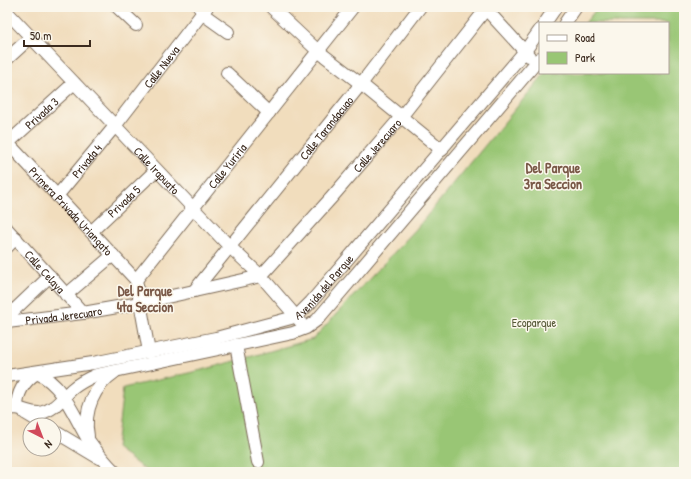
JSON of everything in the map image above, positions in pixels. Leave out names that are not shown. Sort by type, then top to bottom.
[{"type":"street","points":[[117,7],[136,25]]},
{"type":"street","points":[[271,7],[318,51],[442,150]]},
{"type":"street","name":"Calle Yuriria","points":[[136,280],[353,7]]},
{"type":"street","name":"Calle Tarandacuao","points":[[194,292],[361,84],[420,7]]},
{"type":"street","points":[[546,22],[556,7]]},
{"type":"street","points":[[566,22],[576,7]]},
{"type":"street","points":[[485,8],[525,51],[538,61]]},
{"type":"street","name":"Calle Jerecuaro","points":[[261,276],[332,198],[401,116],[485,8]]},
{"type":"street","points":[[203,9],[214,22],[228,32]]},
{"type":"street","name":"Calle Nueva","points":[[115,126],[203,9]]},
{"type":"street","name":"Calle Irapuato","points":[[7,12],[230,247],[261,276],[306,328]]},
{"type":"street","name":"Avenida del Parque","points":[[7,376],[37,373],[149,352],[224,336],[296,316],[311,302],[442,150],[525,51],[539,31]]},
{"type":"street","points":[[7,59],[31,37]]},
{"type":"street","name":"Avenida del Parque","points":[[10,406],[34,413],[42,412],[51,409],[58,404],[73,388],[90,377],[96,375],[293,333],[306,328],[317,320],[538,61]]},
{"type":"street","points":[[227,73],[269,113]]},
{"type":"street","name":"Privada 3","points":[[7,143],[74,83]]},
{"type":"street","name":"Privada 4","points":[[57,196],[115,126]]},
{"type":"street","name":"Primera Privada Uriangato","points":[[7,143],[136,280]]},
{"type":"street","name":"Privada 5","points":[[91,232],[156,170]]},
{"type":"street","name":"Calle Celaya","points":[[7,229],[11,243],[50,276],[83,313]]},
{"type":"street","points":[[66,295],[112,255]]},
{"type":"street","points":[[7,317],[50,276]]},
{"type":"street","name":"Privada Jerecuaro","points":[[7,322],[83,313],[140,303],[261,276]]},
{"type":"street","points":[[136,280],[149,352]]},
{"type":"street","points":[[236,345],[258,462]]},
{"type":"street","points":[[89,441],[87,421],[91,401],[102,383],[117,370]]},
{"type":"street","points":[[30,417],[10,406],[27,380],[37,373],[52,382],[64,397],[89,441],[104,461],[115,472]]},
{"type":"street","points":[[62,436],[104,461]]},
{"type":"green space","name":"Ecoparque","points":[[598,7],[684,7],[684,472],[148,472],[116,448],[123,388],[206,369],[313,339],[416,229],[544,74],[669,74],[669,22],[586,22]]},
{"type":"district","name":"Del Parque 3ra Seccion","points":[[553,176]]},
{"type":"district","name":"Del Parque 4ta Seccion","points":[[145,298]]}]
